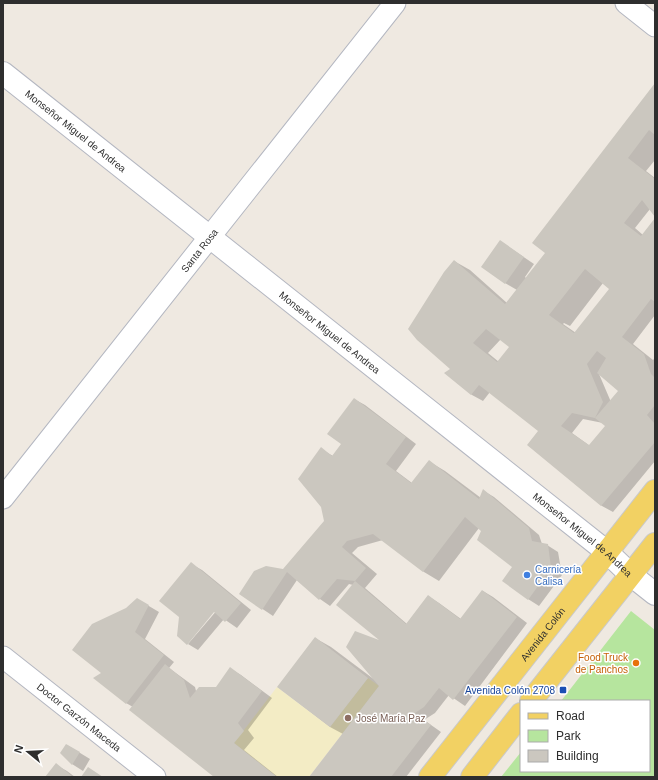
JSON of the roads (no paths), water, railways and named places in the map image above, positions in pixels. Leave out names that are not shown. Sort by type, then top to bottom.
[{"type":"main road","name":"Monseñor Miguel de Andrea","points":[[3,73],[607,552],[631,575],[655,594]]},
{"type":"main road","name":"Avenida Colón","points":[[430,777],[655,491]]},
{"type":"main road","points":[[533,700],[655,544]]},
{"type":"main road","points":[[472,777],[520,715]]},
{"type":"street","name":"Santa Rosa","points":[[3,498],[395,3]]},
{"type":"street","points":[[626,3],[655,26]]},
{"type":"street","name":"Doctor Garzón Maceda","points":[[3,657],[155,777]]},
{"type":"place","name":"Carnicería Calisa","points":[[527,575]]},
{"type":"place","name":"Food Truck de Panchos","points":[[636,663]]},
{"type":"place","name":"Avenida Colón 2708","points":[[563,690]]},
{"type":"place","name":"José María Paz","points":[[348,718]]}]
